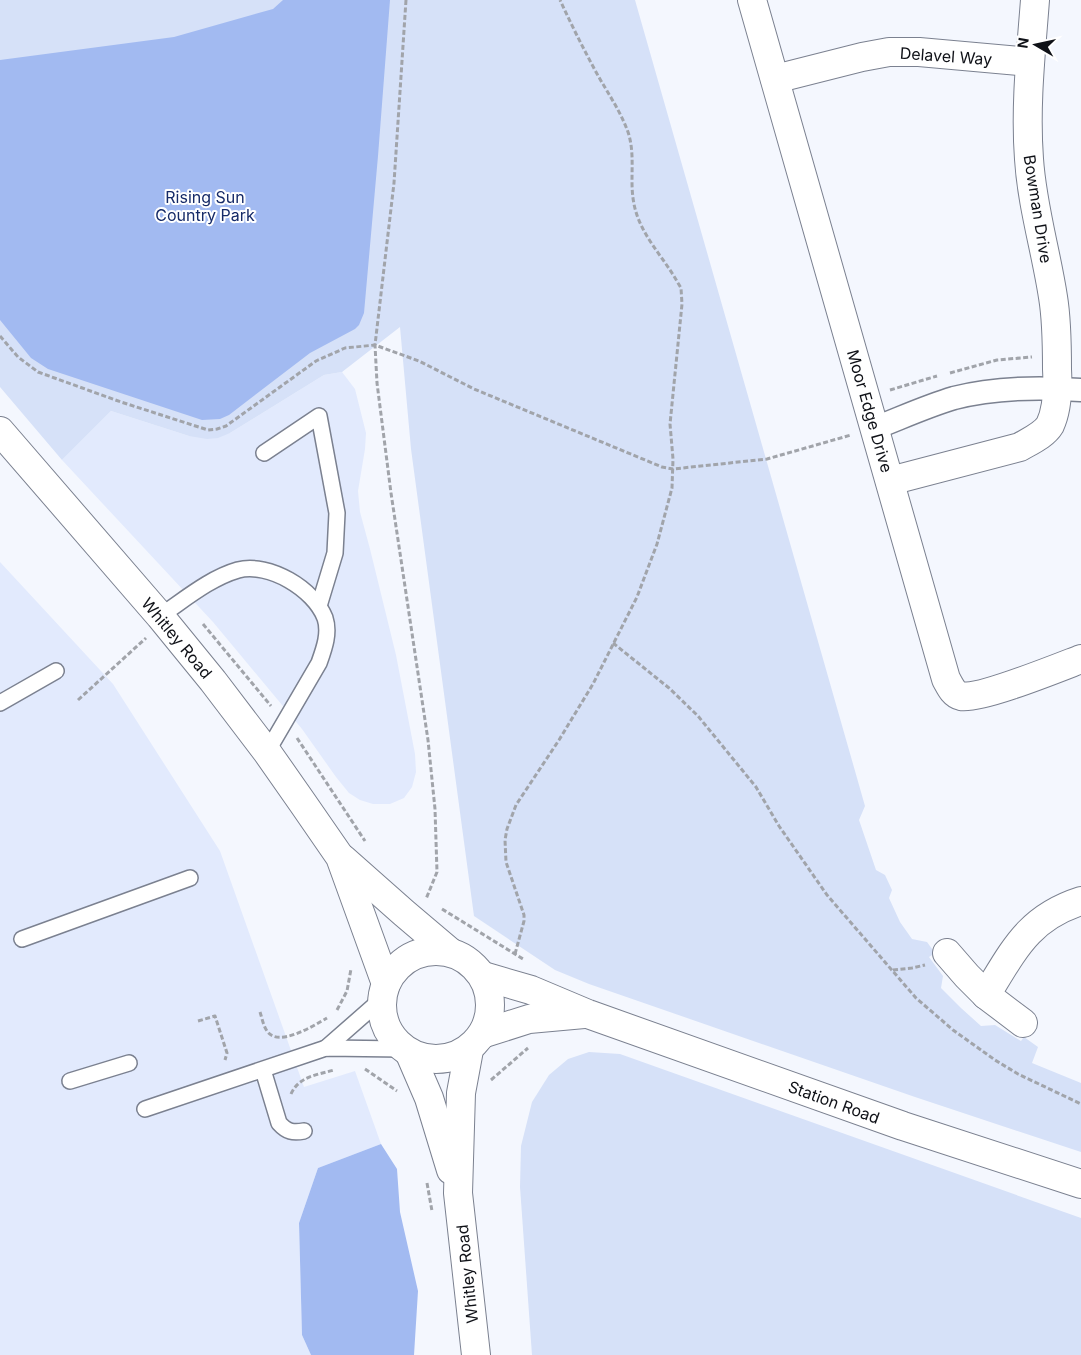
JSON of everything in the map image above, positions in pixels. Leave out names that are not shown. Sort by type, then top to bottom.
[{"type":"main road","name":"Moor Edge Drive","points":[[752,0],[946,679],[951,689],[963,696],[983,693],[1081,659]]},
{"type":"main road","name":"Bowman Drive","points":[[890,481],[1020,446],[1036,438],[1049,426],[1069,389],[1033,196],[1029,158],[1030,62],[1035,0]]},
{"type":"main road","name":"Delavel Way","points":[[775,79],[889,52],[919,52],[1030,62]]},
{"type":"main road","name":"Whitley Road","points":[[0,432],[155,625],[213,681],[267,752],[340,856],[450,952]]},
{"type":"main road","name":"Whitley Road","points":[[340,856],[385,991]]},
{"type":"main road","points":[[986,995],[1018,943],[1031,929],[1056,911],[1081,901]]},
{"type":"main road","points":[[434,950],[450,952],[472,964],[483,976],[488,990],[490,1006],[477,1042],[456,1057],[442,1060],[428,1059],[407,1051],[394,1038],[387,1027],[384,1014],[385,991],[393,971],[400,962],[409,956],[434,950]]},
{"type":"main road","points":[[947,953],[986,995],[1023,1023]]},
{"type":"main road","name":"Station Road","points":[[483,976],[531,990],[588,1014],[903,1126],[1081,1184]]},
{"type":"main road","name":"Station Road","points":[[477,1042],[529,1019],[588,1014]]},
{"type":"main road","name":"Whitley Road","points":[[476,1355],[458,1193],[461,1093],[477,1042]]},
{"type":"main road","name":"Whitley Road","points":[[407,1051],[429,1098],[458,1193]]},
{"type":"street","points":[[875,428],[953,399],[980,392],[1034,388],[1069,389]]},
{"type":"lane","points":[[264,452],[318,416],[337,513],[335,553],[319,606]]},
{"type":"lane","points":[[155,625],[214,581],[228,573],[252,568],[265,569],[279,574],[297,585],[319,606],[325,619],[327,633],[319,663],[267,752]]},
{"type":"lane","points":[[0,703],[56,671]]},
{"type":"lane","points":[[22,939],[190,878]]},
{"type":"lane","points":[[326,1048],[385,991]]},
{"type":"lane","points":[[145,1109],[326,1048],[407,1051]]},
{"type":"lane","points":[[70,1082],[129,1063]]},
{"type":"lane","points":[[263,1070],[279,1123],[289,1132],[304,1131]]},
{"type":"path","points":[[406,0],[394,183],[375,345],[377,383],[391,493],[428,740],[434,809],[436,872],[426,900],[413,921]]},
{"type":"path","points":[[515,954],[524,921],[519,899],[506,862],[505,840],[510,818],[516,805],[593,684],[637,597],[656,544],[672,488],[673,469],[670,424],[682,304],[681,288],[642,228],[633,202],[633,165],[628,132],[618,109],[596,71],[560,0]]},
{"type":"path","points":[[0,336],[18,357],[38,372],[208,430],[226,426],[316,361],[346,348],[375,345],[420,361],[492,396],[662,467],[673,469],[767,459],[875,428]]},
{"type":"path","points":[[78,700],[155,625]]},
{"type":"path","points":[[613,643],[669,688],[698,716],[756,788],[779,826],[827,896],[916,998],[953,1030],[995,1060],[1018,1074],[1081,1104]]},
{"type":"path","points":[[892,970],[927,964],[947,953]]},
{"type":"path","points":[[260,1012],[267,1031],[276,1038],[282,1038],[319,1023],[337,1010],[347,990],[352,961]]},
{"type":"path","points":[[198,1021],[215,1016],[227,1053],[225,1060]]},
{"type":"path","points":[[489,1082],[534,1043]]},
{"type":"path","points":[[359,1064],[401,1093]]},
{"type":"path","points":[[291,1101],[298,1082],[340,1068]]},
{"type":"path","points":[[426,1179],[432,1216]]},
{"type":"shaded area","points":[[342,372],[355,389],[366,433],[358,491],[360,512],[396,655],[415,754],[416,772],[412,787],[404,798],[390,804],[373,804],[360,800],[349,793],[302,729],[213,622],[62,460],[111,411],[189,436],[230,433],[324,375]]},
{"type":"shaded area","points":[[0,562],[113,684],[220,851],[304,1087],[355,1071],[381,1144],[318,1168],[299,1223],[302,1335],[311,1355],[0,1355]]},
{"type":"green space","points":[[0,0],[635,0],[865,806],[859,820],[876,870],[885,875],[892,890],[889,898],[900,922],[912,939],[927,942],[935,953],[929,957],[943,976],[941,988],[981,1026],[995,1025],[1021,1041],[1024,1037],[1038,1047],[1032,1063],[1081,1083],[1081,1152],[915,1097],[589,984],[555,970],[474,916],[411,449],[400,327],[342,372],[324,375],[230,433],[218,438],[207,439],[189,436],[111,411],[62,460],[0,387]]},
{"type":"green space","name":"Rising Sun Country Park","points":[[283,0],[390,0],[364,313],[359,325],[310,353],[229,415],[220,419],[202,420],[48,369],[31,358],[0,320],[0,60],[174,37],[273,9]]},
{"type":"green space","points":[[589,1052],[620,1054],[1081,1218],[1081,1355],[532,1355],[520,1187],[521,1146],[532,1102],[549,1075],[568,1059]]},
{"type":"green space","points":[[381,1144],[397,1169],[400,1212],[418,1291],[414,1355],[311,1355],[302,1335],[299,1223],[318,1168]]}]
